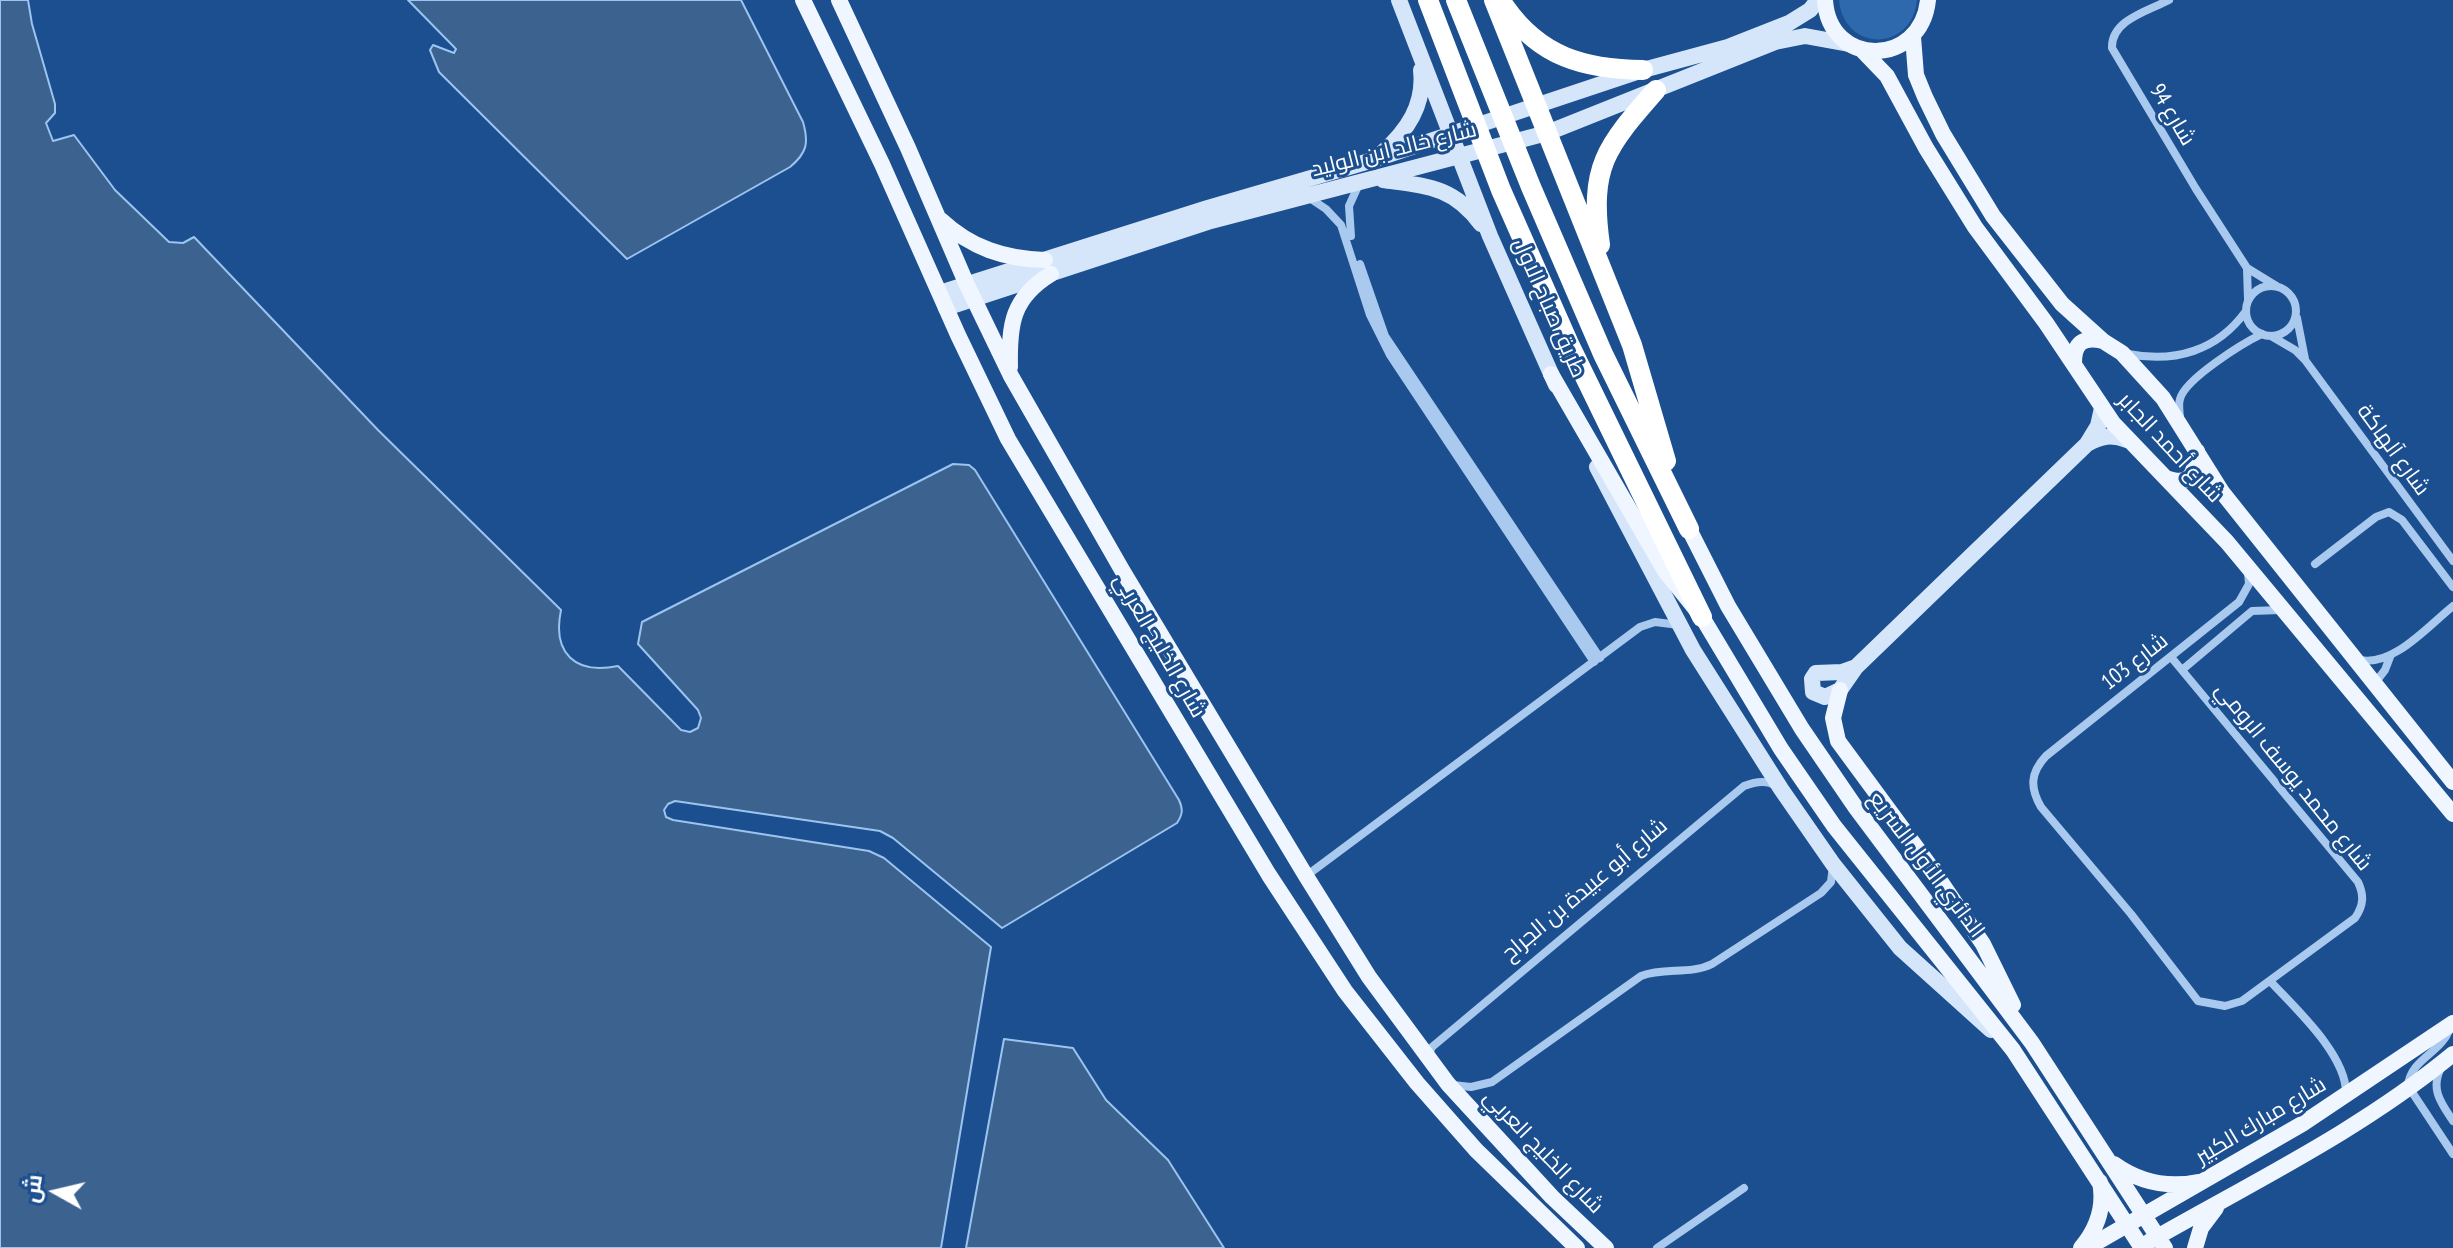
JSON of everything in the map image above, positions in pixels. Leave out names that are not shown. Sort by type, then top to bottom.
[{"type":"highway","name":"طريق صباح الاول","points":[[1428,0],[1501,190],[1570,346],[1702,617]]},
{"type":"highway","name":"طريق صباح الاول","points":[[1456,0],[1603,354],[1685,520]]},
{"type":"highway","points":[[1494,0],[1632,345],[1685,520]]},
{"type":"highway","points":[[1500,0],[1519,27],[1565,58],[1599,67],[1643,70]]},
{"type":"highway","points":[[1604,272],[1596,210],[1600,166],[1613,140],[1656,90]]},
{"type":"main road","name":"شارع الخليج العربي","points":[[803,0],[1008,439],[1269,875],[1345,991],[1417,1083],[1476,1150],[1577,1248]]},
{"type":"main road","name":"شارع الخليج العربي","points":[[839,0],[1011,376],[1098,529],[1306,876],[1369,977],[1448,1084],[1552,1197],[1606,1248]]},
{"type":"main road","name":"طريق صباح الاول","points":[[1399,0],[1490,236],[1551,374],[1680,625]]},
{"type":"main road","name":"شارع خالد ابن الوليد","points":[[1048,267],[1208,208],[1373,160],[1643,70],[1728,47],[1789,23],[1810,10],[1818,0]]},
{"type":"main road","name":"شارع أحمد الجابر","points":[[1825,0],[1832,26],[1887,76],[1926,148],[1975,227],[2074,363],[2102,408],[2127,440],[2166,478],[2285,610],[2453,814]]},
{"type":"main road","points":[[1855,46],[1883,51],[1894,49],[1913,37],[1926,15],[1929,1]]},
{"type":"main road","name":"شارع خالد ابن الوليد","points":[[943,301],[1048,267],[1211,221],[1547,133],[1791,37],[1817,37],[1855,46]]},
{"type":"main road","name":"شارع أحمد الجابر","points":[[1913,37],[1916,75],[1925,97],[1943,134],[1993,216],[2062,304],[2103,341],[2122,353],[2163,398],[2222,492],[2453,782]]},
{"type":"main road","points":[[1373,160],[1398,140],[1415,115],[1422,85],[1418,53]]},
{"type":"main road","points":[[1908,110],[1912,98],[1925,97]]},
{"type":"main road","points":[[1367,180],[1430,186],[1454,196],[1472,212],[1490,236]]},
{"type":"main road","points":[[936,214],[952,229],[980,247],[1048,267],[1015,312],[1009,341],[1011,376]]},
{"type":"main road","points":[[2074,363],[2075,348],[2079,342],[2086,339],[2103,341]]},
{"type":"main road","name":"الدائري الأول السريع","points":[[1551,374],[1665,571],[1702,617],[1781,749],[1834,826],[2013,1050],[2141,1247]]},
{"type":"main road","points":[[2032,1043],[1983,944],[1838,741],[1833,718],[1840,690],[1856,667],[2087,444],[2098,426],[2102,408]]},
{"type":"main road","points":[[2087,444],[2106,436],[2127,440]]},
{"type":"main road","points":[[2166,478],[2181,482],[2189,479],[2193,474],[2197,451]]},
{"type":"main road","name":"الدائري الأول السريع","points":[[1685,520],[1728,606],[1802,729],[1856,808],[2032,1043],[2162,1242]]},
{"type":"main road","name":"الدائري الأول السريع","points":[[1680,625],[1781,789],[1857,897],[1907,956],[2013,1050]]},
{"type":"main road","points":[[1840,690],[1831,696],[1819,696],[1813,692],[1812,679],[1822,671],[1842,672],[1856,667]]},
{"type":"main road","points":[[2346,684],[2380,689]]},
{"type":"main road","points":[[2369,710],[2368,701],[2380,689]]},
{"type":"main road","name":"شارع مبارك الكبير","points":[[2084,1248],[2207,1180],[2346,1096],[2452,1023]]},
{"type":"main road","points":[[2141,1247],[2162,1242],[2222,1202],[2314,1149],[2409,1089],[2450,1056]]},
{"type":"main road","points":[[2107,1158],[2124,1171],[2154,1182],[2178,1185],[2207,1180]]},
{"type":"main road","points":[[2084,1248],[2100,1214],[2098,1177]]},
{"type":"main road","points":[[2195,1248],[2201,1228],[2222,1202]]},
{"type":"street","name":"شارع 94","points":[[2169,0],[2120,26],[2112,38],[2112,48],[2247,268],[2278,287]]},
{"type":"street","points":[[1367,180],[1349,206],[1346,230],[1370,315],[1386,348],[1597,660]]},
{"type":"street","points":[[1306,196],[1326,209],[1346,230]]},
{"type":"street","points":[[2247,268],[2247,307],[2252,327],[2266,335]]},
{"type":"street","points":[[2122,353],[2158,357],[2199,350],[2234,327],[2259,289],[2278,287],[2292,298],[2296,310],[2289,328],[2241,345],[2188,386],[2180,399],[2180,424]]},
{"type":"street","name":"شارع آلهاكة","points":[[2296,310],[2305,360]]},
{"type":"street","name":"شارع آلهاكة","points":[[2266,335],[2295,350],[2305,360],[2453,561]]},
{"type":"street","points":[[2315,564],[2376,517],[2389,512],[2402,520],[2453,587]]},
{"type":"street","name":"شارع 103","points":[[2032,784],[2038,765],[2046,756],[2245,594],[2249,574],[2246,565]]},
{"type":"street","points":[[2355,659],[2377,662],[2391,656],[2453,606]]},
{"type":"street","name":"شارع 103","points":[[2182,670],[2252,611],[2285,610]]},
{"type":"street","points":[[1306,876],[1647,624],[1663,621],[1680,625]]},
{"type":"street","points":[[2380,689],[2391,656]]},
{"type":"street","name":"شارع محمد يوسف الرومي","points":[[2032,784],[2032,791],[2041,807],[2131,914],[2198,1001],[2215,1006],[2234,1005],[2355,918],[2360,910],[2362,892],[2358,882],[2314,825],[2171,657]]},
{"type":"street","name":"شارع أبو عبيدة بن الجراح","points":[[1428,1057],[1432,1047],[1744,786],[1754,782],[1770,782],[1781,789]]},
{"type":"street","points":[[1448,1084],[1471,1087],[1492,1082],[1641,976],[1660,971],[1698,970],[1712,964],[1821,893],[1831,882],[1833,864]]},
{"type":"street","points":[[2270,981],[2323,1038],[2344,1080],[2346,1096]]},
{"type":"street","points":[[2452,1023],[2441,1045],[2411,1072],[2409,1089],[2453,1154]]},
{"type":"street","points":[[2450,1056],[2439,1071],[2435,1090],[2453,1121]]},
{"type":"street","points":[[1657,1248],[1744,1188]]},
{"type":"shaded area","points":[[0,0],[28,0],[55,104],[55,113],[46,123],[53,141],[74,135],[115,190],[169,242],[183,243],[194,237],[378,430],[561,610],[560,638],[570,658],[590,667],[618,666],[681,730],[690,732],[698,728],[701,718],[698,710],[638,644],[642,622],[953,464],[969,465],[975,470],[1179,800],[1182,812],[1177,823],[1002,928],[893,838],[880,831],[675,801],[664,810],[666,817],[673,820],[869,851],[884,858],[991,947],[941,1248],[0,1248]]},
{"type":"shaded area","points":[[408,0],[741,0],[803,122],[805,147],[790,167],[627,259],[439,72],[430,50],[433,45],[454,53],[456,49]]},
{"type":"shaded area","points":[[1839,0],[1917,0],[1912,17],[1903,29],[1891,37],[1878,39],[1865,37],[1853,30],[1844,17]]},
{"type":"shaded area","points":[[1004,1039],[1073,1048],[1106,1100],[1168,1160],[1224,1248],[966,1248]]}]
